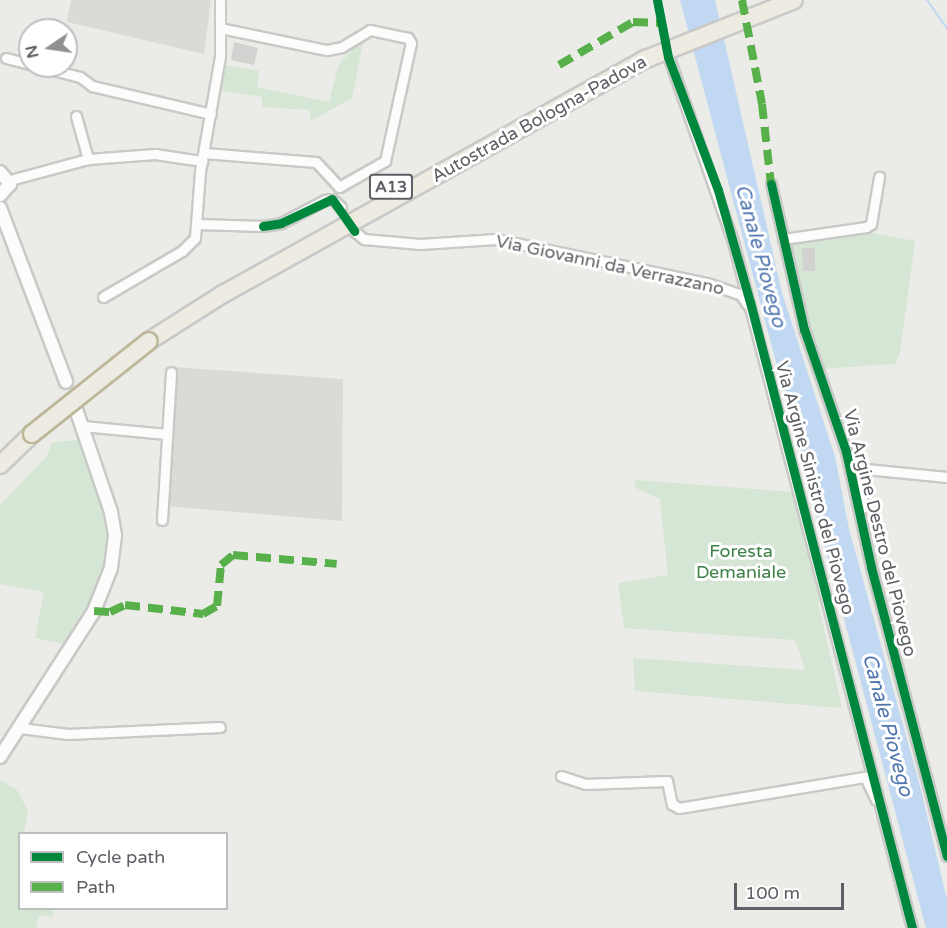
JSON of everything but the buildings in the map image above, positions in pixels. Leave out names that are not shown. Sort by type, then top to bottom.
[{"type":"highway","name":"Autostrada Bologna-Padova","points":[[0,453],[146,337],[644,54],[761,4],[794,0]]},
{"type":"highway","name":"Autostrada Bologna-Padova","points":[[0,465],[30,430]]},
{"type":"street","points":[[103,297],[182,251],[195,238],[203,157],[211,114],[220,28],[220,0]]},
{"type":"street","points":[[66,382],[0,201],[9,188],[5,176],[88,159],[155,154],[316,162],[339,187],[385,161],[411,43],[408,38],[367,31],[342,47],[326,50],[220,28]]},
{"type":"street","points":[[6,58],[18,61]]},
{"type":"street","name":"Via Argine Sinistro del Piovego","points":[[670,61],[718,190],[883,809],[912,928]]},
{"type":"street","points":[[78,76],[92,86],[211,114]]},
{"type":"street","points":[[76,116],[88,159]]},
{"type":"street","points":[[783,239],[866,227],[871,224],[879,177]]},
{"type":"street","name":"Via Argine Destro del Piovego","points":[[771,184],[804,329],[846,452],[859,511],[944,831],[947,856]]},
{"type":"street","points":[[198,224],[263,226],[281,223],[325,200],[332,199],[341,207]]},
{"type":"street","name":"Via Giovanni da Verrazzano","points":[[354,231],[378,241],[441,244],[496,238],[707,283],[741,296],[750,312]]},
{"type":"street","points":[[162,520],[171,372]]},
{"type":"street","points":[[0,757],[94,611],[113,560],[115,535],[111,512],[76,409]]},
{"type":"street","points":[[82,426],[167,434]]},
{"type":"street","points":[[859,511],[866,469],[947,477]]},
{"type":"street","points":[[20,728],[68,734],[220,727]]},
{"type":"street","name":"Via Argine Sinistro del Piovego","points":[[561,776],[585,784],[667,781],[672,804],[679,808],[865,777],[883,809]]},
{"type":"shaded area","points":[[71,0],[211,0],[204,54],[78,25],[78,18],[68,18]]},
{"type":"shaded area","points":[[173,367],[343,379],[342,521],[166,506]]},
{"type":"green space","points":[[364,38],[352,98],[311,121],[309,110],[262,107],[262,97],[221,91],[225,65],[259,71],[257,87],[329,102],[339,64]]},
{"type":"green space","points":[[875,227],[873,233],[915,241],[900,353],[895,364],[820,369],[788,246],[792,240]]},
{"type":"green space","points":[[80,440],[110,528],[107,568],[88,612],[66,644],[35,638],[44,592],[0,584],[0,505],[47,456],[52,442]]},
{"type":"green space","name":"Foresta Demaniale","points":[[636,480],[795,492],[827,598],[818,602],[842,708],[635,691],[633,658],[805,670],[795,640],[624,628],[618,583],[668,575],[660,499],[634,487]]},
{"type":"green space","points":[[0,780],[17,790],[28,811],[24,832],[18,832],[18,910],[53,910],[53,917],[39,915],[36,928],[0,928]]},
{"type":"water","name":"Canale Piovego","points":[[680,0],[715,0],[782,293],[835,457],[849,529],[921,790],[947,900],[947,928],[926,928]]},
{"type":"waterway","points":[[927,0],[947,29]]},
{"type":"marked path","points":[[742,0],[762,104],[771,184]]},
{"type":"marked path","points":[[559,65],[633,22],[661,23]]},
{"type":"marked path","points":[[94,611],[110,612],[125,605],[203,614],[217,606],[221,565],[233,555],[337,564]]},
{"type":"cycle path","points":[[657,0],[668,57],[718,190],[750,302],[912,928]]},
{"type":"cycle path","points":[[771,184],[804,329],[846,452],[871,567],[947,856]]},
{"type":"cycle path","points":[[263,226],[281,223],[332,199],[354,231]]}]
